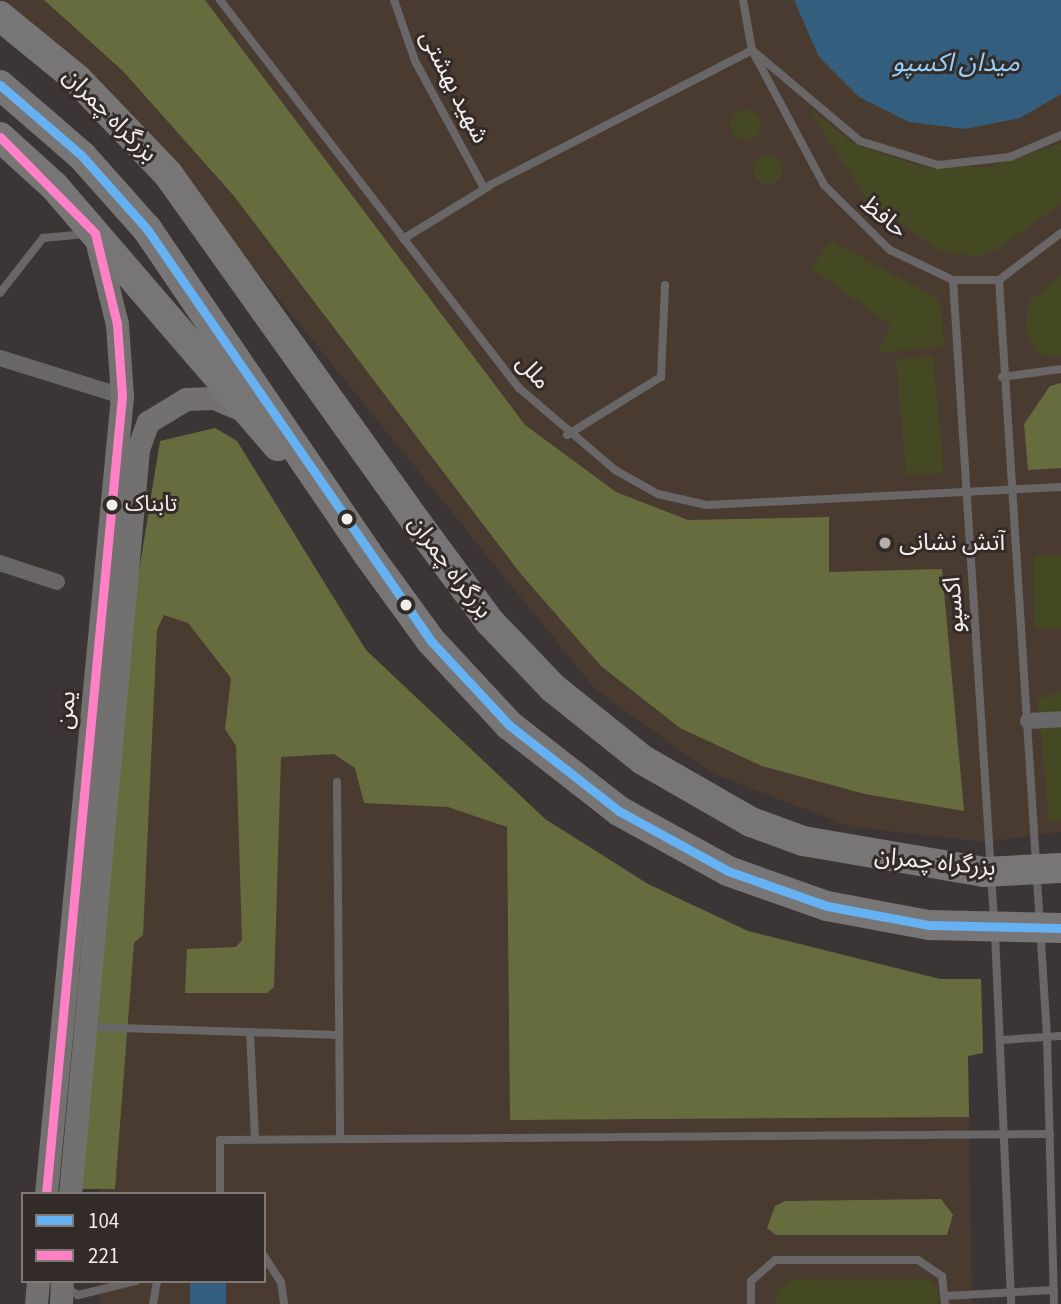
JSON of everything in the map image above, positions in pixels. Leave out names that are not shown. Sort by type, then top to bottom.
[{"type":"highway","name":"بزرگراه چمران","points":[[0,16],[77,79],[168,174],[421,530],[490,622],[552,688],[643,760],[751,822],[803,841],[984,872],[1061,868]]},
{"type":"highway","name":"بزرگراه چمران","points":[[0,85],[82,156],[146,229],[367,553],[431,641],[509,725],[619,811],[729,871],[827,906],[929,925],[1061,928]]},
{"type":"highway","points":[[0,137],[95,233],[251,413],[367,553]]},
{"type":"main road","name":"یمن","points":[[46,1192],[122,396],[117,324],[95,233]]},
{"type":"main road","name":"یمن","points":[[70,1192],[138,449],[148,422],[186,399],[214,398],[251,413]]},
{"type":"main road","points":[[36,1304],[38,1283]]},
{"type":"street","points":[[0,358],[122,396]]},
{"type":"street","points":[[0,563],[57,582]]},
{"type":"street","points":[[1028,720],[1061,719]]},
{"type":"lane","name":"ملل","points":[[220,0],[496,361],[567,435],[658,494],[707,505],[887,500],[966,490],[1015,488]]},
{"type":"lane","name":"شهید بهشتی","points":[[394,0],[415,61],[486,188]]},
{"type":"lane","name":"حافظ","points":[[743,0],[752,50],[794,138],[858,224],[890,250],[953,280],[999,280]]},
{"type":"lane","points":[[403,239],[486,188],[752,50],[827,118],[903,158],[974,163],[1010,157],[1061,135]]},
{"type":"lane","points":[[0,293],[43,238],[95,233]]},
{"type":"lane","points":[[1054,1304],[1047,1037],[1015,488],[1002,377],[999,280],[1061,233]]},
{"type":"lane","name":"اکسپو","points":[[953,280],[1002,1040],[1011,1304]]},
{"type":"lane","points":[[567,435],[661,377],[665,285]]},
{"type":"lane","points":[[1002,377],[1061,369]]},
{"type":"lane","points":[[1015,488],[1061,487]]},
{"type":"lane","points":[[337,782],[340,1139]]},
{"type":"lane","points":[[84,1027],[339,1035]]},
{"type":"lane","points":[[250,1032],[255,1140]]},
{"type":"lane","points":[[1002,1040],[1061,1036]]},
{"type":"lane","points":[[220,1192],[220,1140],[1050,1134]]},
{"type":"lane","points":[[266,1259],[281,1282],[284,1304]]},
{"type":"lane","points":[[751,1304],[751,1281],[775,1260],[918,1259],[942,1276],[945,1300],[1054,1290]]},
{"type":"lane","points":[[62,1290],[78,1295],[128,1283]]},
{"type":"lane","points":[[153,1304],[157,1283]]},
{"type":"shaded area","points":[[1,0],[1061,0],[1061,832],[983,842],[851,827],[712,773],[596,690],[160,152],[76,58]]},
{"type":"shaded area","points":[[215,428],[247,459],[366,650],[546,819],[648,884],[748,931],[940,979],[981,979],[983,1053],[968,1057],[972,1304],[100,1304],[101,1283],[266,1283],[266,1192],[101,1192],[160,441]]},
{"type":"green space","points":[[44,0],[205,0],[525,425],[616,492],[688,520],[829,517],[829,572],[942,569],[964,811],[865,794],[762,766],[680,728],[601,666],[520,573],[234,196],[123,71]]},
{"type":"green space","points":[[808,108],[852,143],[918,166],[988,167],[1061,144],[1061,204],[996,250],[977,257],[939,250],[867,199]]},
{"type":"green space","points":[[746,110],[757,114],[761,125],[757,136],[746,140],[735,136],[731,125],[735,114]]},
{"type":"green space","points":[[768,156],[778,160],[782,170],[778,180],[768,184],[758,180],[754,170],[758,160]]},
{"type":"green space","points":[[831,241],[939,299],[944,346],[877,353],[891,325],[811,268]]},
{"type":"green space","points":[[1061,275],[1061,356],[1038,354],[1026,330],[1029,302]]},
{"type":"green space","points":[[933,356],[943,473],[906,476],[896,359]]},
{"type":"green space","points":[[1061,383],[1061,468],[1028,470],[1024,424],[1050,386]]},
{"type":"green space","points":[[215,428],[237,441],[366,650],[545,819],[648,884],[748,931],[940,979],[981,979],[983,1053],[968,1056],[969,1117],[510,1120],[507,827],[448,807],[364,803],[355,768],[334,754],[281,757],[274,987],[267,993],[185,993],[187,949],[236,947],[242,940],[236,746],[225,729],[231,678],[188,623],[164,615],[157,630],[143,935],[134,943],[115,1189],[81,1189],[134,602],[160,441]]},
{"type":"green space","points":[[1034,556],[1061,556],[1061,628],[1034,628]]},
{"type":"green space","points":[[1061,692],[1061,821],[1049,822],[1038,699]]},
{"type":"green space","points":[[941,1199],[953,1215],[947,1235],[776,1235],[767,1228],[775,1206],[785,1201]]},
{"type":"green space","points":[[791,1279],[929,1279],[937,1285],[939,1304],[777,1304],[776,1292]]},
{"type":"water","name":"میدان اکسپو","points":[[794,0],[1061,0],[1061,94],[1020,118],[965,129],[909,122],[859,97],[819,57]]},
{"type":"water","points":[[190,1283],[226,1283],[226,1304],[190,1304]]},
{"type":"transit line","name":"104","points":[[0,85],[82,156],[147,229],[431,641],[509,725],[619,811],[728,871],[827,906],[929,925],[1061,928]]},
{"type":"transit line","name":"221","points":[[0,137],[95,233],[117,324],[122,396],[46,1192]]},
{"type":"place","name":"تابناک","points":[[112,505]]},
{"type":"place","name":"آتش نشانی","points":[[885,543]]}]
